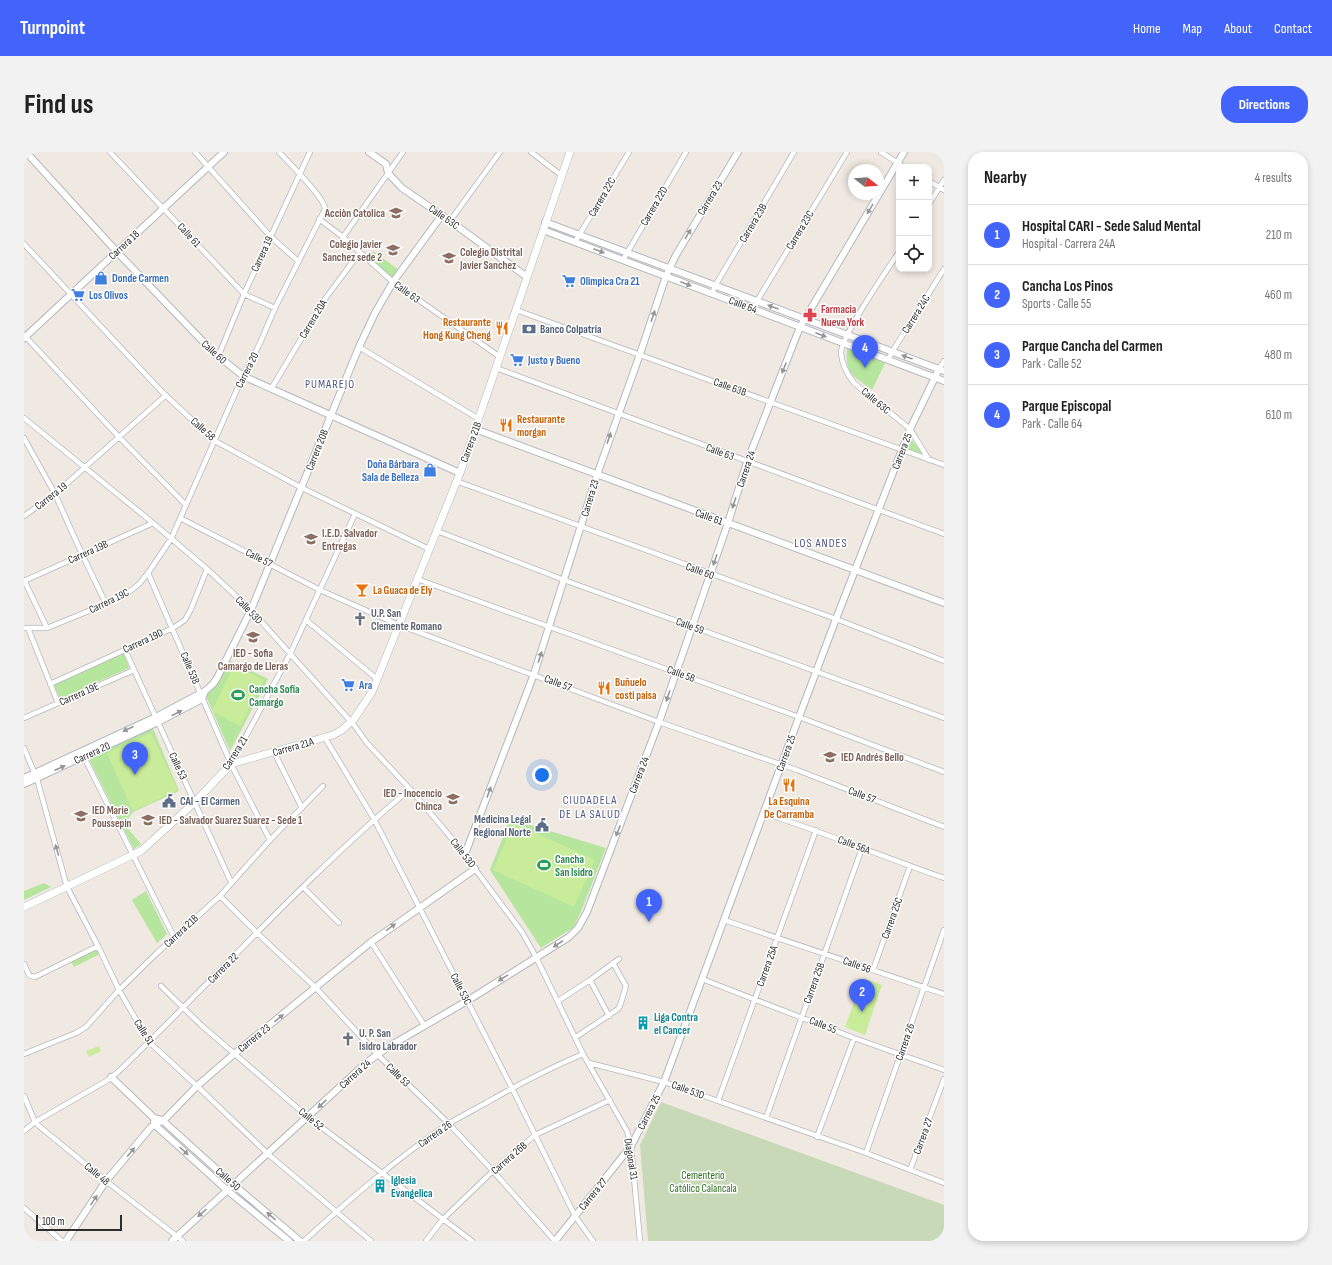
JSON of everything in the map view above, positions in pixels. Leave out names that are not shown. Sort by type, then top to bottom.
[{"type":"main road","name":"Carrera 21B","points":[[351,722],[365,704],[377,679],[460,472],[570,152]]},
{"type":"main road","name":"Carrera 21A","points":[[231,764],[325,738],[342,730],[351,722]]},
{"type":"main road","name":"Carrera 21","points":[[24,907],[134,856],[195,802],[231,764]]},
{"type":"street","name":"Calle 60","points":[[26,152],[117,252],[218,357],[243,376],[460,472]]},
{"type":"street","name":"Calle 61","points":[[110,152],[244,294],[275,308]]},
{"type":"street","points":[[195,152],[270,237],[298,261]]},
{"type":"street","name":"Carrera 18","points":[[25,337],[224,152]]},
{"type":"street","points":[[280,152],[300,174]]},
{"type":"street","name":"Carrera 19","points":[[218,357],[244,294],[310,152]]},
{"type":"street","name":"Calle 63C","points":[[370,152],[386,164],[388,172],[402,188],[442,215],[527,277]]},
{"type":"street","points":[[343,237],[403,152]]},
{"type":"street","points":[[450,221],[500,152]]},
{"type":"street","points":[[531,152],[561,175]]},
{"type":"street","name":"Carrera 22C","points":[[575,242],[629,152]]},
{"type":"street","name":"Carrera 22D","points":[[623,260],[686,152]]},
{"type":"street","name":"Carrera 23","points":[[465,854],[534,674],[597,475],[666,276],[676,255],[738,152]]},
{"type":"street","name":"Carrera 23B","points":[[712,294],[715,286],[794,152]]},
{"type":"street","name":"Carrera 23C","points":[[754,309],[757,301],[847,152]]},
{"type":"street","points":[[881,152],[897,163]]},
{"type":"street","name":"Carrera 24","points":[[172,1241],[366,1063],[424,1025],[467,1001],[569,937],[578,928],[587,912],[659,722],[691,626],[728,524],[747,462],[800,327],[904,152]]},
{"type":"street","name":"Carrera 20","points":[[171,539],[243,376],[298,261],[325,209],[323,202],[300,174]]},
{"type":"street","points":[[932,201],[942,189],[944,180]]},
{"type":"street","points":[[932,184],[942,189]]},
{"type":"street","name":"Carrera 20B","points":[[202,699],[203,692],[217,678],[251,610],[331,414],[375,313],[393,282],[442,215]]},
{"type":"street","name":"Calle 63","points":[[319,219],[343,237],[393,282],[500,357]]},
{"type":"street","name":"Calle 64","points":[[545,222],[942,370]]},
{"type":"street","name":"Calle 64","points":[[543,230],[944,381]]},
{"type":"street","name":"Calle 58","points":[[24,244],[166,395],[215,440],[302,488],[429,549]]},
{"type":"street","name":"Carrera 20A","points":[[271,389],[324,299],[360,252]]},
{"type":"street","name":"Calle 63C","points":[[896,257],[847,335],[841,352],[843,365],[847,375],[854,383],[910,429],[929,460]]},
{"type":"street","name":"Carrera 24C","points":[[888,360],[944,269]]},
{"type":"street","name":"Calle 63B","points":[[516,310],[944,465]]},
{"type":"street","points":[[25,337],[118,437],[186,505]]},
{"type":"street","points":[[359,347],[479,419]]},
{"type":"street","name":"Carrera 25","points":[[631,1146],[664,1082],[799,717],[910,429],[935,378],[942,370],[944,361]]},
{"type":"street","name":"Calle 63","points":[[496,368],[944,534]]},
{"type":"street","name":"Carrera 19","points":[[24,516],[55,494],[86,468],[118,437],[166,395]]},
{"type":"street","name":"Calle 53D","points":[[24,418],[153,523],[251,610],[351,722],[367,743],[410,789],[465,854],[522,932],[536,957],[583,1054],[589,1063],[664,1082],[866,1153],[944,1183]]},
{"type":"street","name":"Calle 61","points":[[475,430],[944,603]]},
{"type":"street","points":[[24,438],[55,494],[106,604]]},
{"type":"street","name":"Calle 60","points":[[456,482],[836,620],[944,661]]},
{"type":"street","name":"Carrera 21","points":[[231,764],[290,654],[355,514]]},
{"type":"street","name":"Calle 57","points":[[180,518],[320,590],[399,625],[534,674],[659,722],[781,765],[944,827]]},
{"type":"street","name":"Carrera 19B","points":[[24,581],[153,523]]},
{"type":"street","name":"Calle 59","points":[[437,531],[564,580],[944,718]]},
{"type":"street","name":"Carrera 19C","points":[[26,628],[47,628],[106,604],[129,592],[139,584],[148,573],[171,539]]},
{"type":"street","name":"Carrera 19D","points":[[50,684],[173,628],[185,620],[207,570]]},
{"type":"street","name":"Calle 53B","points":[[148,573],[203,692]]},
{"type":"street","name":"Calle 58","points":[[417,579],[799,717],[944,772]]},
{"type":"street","points":[[24,581],[47,628]]},
{"type":"street","points":[[306,620],[377,679]]},
{"type":"street","points":[[26,628],[58,703]]},
{"type":"street","name":"Calle 53","points":[[125,650],[231,882]]},
{"type":"street","name":"Carrera 19E","points":[[24,718],[134,670]]},
{"type":"street","name":"Carrera 20","points":[[24,778],[36,776],[84,757],[157,720],[203,692]]},
{"type":"street","points":[[202,699],[231,764],[270,840]]},
{"type":"street","name":"Carrera 20","points":[[24,784],[36,776],[202,699]]},
{"type":"street","name":"Calle 53C","points":[[325,738],[374,819],[512,1088],[575,1216],[593,1241]]},
{"type":"street","name":"Calle 51","points":[[24,748],[36,776],[67,887],[119,990],[149,1042],[268,1154],[371,1241]]},
{"type":"street","points":[[274,752],[302,808]]},
{"type":"street","points":[[84,757],[174,937]]},
{"type":"street","name":"Carrera 21B","points":[[24,1054],[76,1033],[86,1027],[119,990],[174,937],[220,896],[270,840],[323,786]]},
{"type":"street","name":"Carrera 22","points":[[24,1132],[35,1122],[111,1078],[149,1042],[303,887],[374,819],[410,789]]},
{"type":"street","name":"Calle 56A","points":[[764,813],[816,830],[944,878]]},
{"type":"street","name":"Carrera 25A","points":[[718,1101],[816,830]]},
{"type":"street","name":"Carrera 25B","points":[[766,1118],[862,848]]},
{"type":"street","name":"Carrera 25C","points":[[873,970],[910,866]]},
{"type":"street","name":"Carrera 23","points":[[162,1120],[197,1086],[234,1054],[371,942],[475,868]]},
{"type":"street","points":[[303,887],[339,923]]},
{"type":"street","name":"Calle 53","points":[[220,896],[316,988],[378,1054],[449,1124],[555,1241]]},
{"type":"street","name":"Calle 56","points":[[724,920],[944,994]]},
{"type":"street","name":"Carrera 26","points":[[866,1153],[944,930]]},
{"type":"street","points":[[371,942],[424,1025]]},
{"type":"street","points":[[24,964],[30,975],[35,977],[98,946]]},
{"type":"street","points":[[558,1001],[619,959]]},
{"type":"street","points":[[576,1037],[609,1016],[620,1006],[625,984],[613,963]]},
{"type":"street","name":"Calle 55","points":[[702,979],[854,1038],[944,1070]]},
{"type":"street","points":[[590,980],[609,1016]]},
{"type":"street","name":"Calle 52","points":[[161,986],[234,1054],[308,1117],[472,1241]]},
{"type":"street","points":[[817,1137],[854,1038]]},
{"type":"street","name":"Carrera 26","points":[[304,1241],[382,1173],[449,1124],[512,1088],[583,1054]]},
{"type":"street","name":"Diagonal 31","points":[[589,1063],[627,1131],[631,1146],[640,1241]]},
{"type":"street","name":"Calle 50","points":[[111,1078],[154,1122],[228,1191],[289,1241]]},
{"type":"street","name":"Carrera 27","points":[[910,1170],[944,1079]]},
{"type":"street","name":"Calle 48","points":[[24,1096],[35,1122],[106,1181],[183,1241]]},
{"type":"street","name":"Carrera 26B","points":[[426,1241],[443,1219],[493,1171],[536,1136],[610,1100]]},
{"type":"street","name":"Calle 50","points":[[154,1122],[162,1120],[234,1185],[300,1241]]},
{"type":"street","points":[[66,1241],[106,1181],[154,1122]]},
{"type":"street","name":"Carrera 27","points":[[555,1241],[631,1146]]},
{"type":"street","points":[[24,1208],[62,1241]]},
{"type":"green space","points":[[373,251],[399,270],[392,279],[368,258]]},
{"type":"green space","points":[[847,348],[885,363],[872,390],[851,374],[847,364]]},
{"type":"green space","points":[[910,438],[924,455],[904,449]]},
{"type":"green space","points":[[124,653],[129,668],[60,699],[54,685]]},
{"type":"green space","name":"Cancha Sofía Camargo","points":[[230,661],[268,679],[230,751],[205,694],[214,686]]},
{"type":"green space","name":"Cancha Sofía Camargo","points":[[234,665],[264,680],[240,726],[212,711]]},
{"type":"green space","points":[[152,726],[179,791],[133,812],[124,824],[141,844],[134,849],[89,759]]},
{"type":"green space","points":[[151,733],[178,790],[133,811],[107,753]]},
{"type":"green space","points":[[510,819],[606,848],[574,927],[541,948],[490,870]]},
{"type":"green space","name":"Cancha San Isidro","points":[[514,823],[595,860],[574,907],[493,870]]},
{"type":"green space","points":[[44,883],[51,887],[24,900],[24,891]]},
{"type":"green space","points":[[146,891],[167,934],[157,943],[132,900]]},
{"type":"green space","points":[[97,949],[100,954],[74,967],[71,962]]},
{"type":"green space","points":[[863,978],[882,985],[865,1035],[845,1027]]},
{"type":"green space","points":[[99,1046],[101,1051],[89,1057],[86,1051]]},
{"type":"green space","name":"Cementerio Católico Calancala","points":[[661,1102],[944,1205],[944,1241],[648,1241],[640,1145]]},
{"type":"place","name":"Acciòn Catolica","points":[[396,213]]},
{"type":"place","name":"Colegio Javier Sanchez sede 2","points":[[393,250]]},
{"type":"place","name":"Colegio Distrital Javier Sanchez","points":[[449,258]]},
{"type":"place","name":"Donde Carmen","points":[[101,278]]},
{"type":"place","name":"Olimpica Cra 21","points":[[569,281]]},
{"type":"place","name":"Los Olivos","points":[[78,295]]},
{"type":"place","name":"Farmacia Nueva York","points":[[810,315]]},
{"type":"place","name":"Restaurante Hong Kung Cheng","points":[[502,328]]},
{"type":"place","name":"Banco Colpatria","points":[[529,329]]},
{"type":"place","name":"Justo y Bueno","points":[[517,360]]},
{"type":"place","name":"Parque Episcopal","points":[[865,368]]},
{"type":"place","name":"Restaurante morgan","points":[[506,425]]},
{"type":"place","name":"Doña Bárbara Sala de Belleza","points":[[430,470]]},
{"type":"place","name":"I.E.D. Salvador Entregas","points":[[311,539]]},
{"type":"place","name":"La Guaca de Ely","points":[[362,590]]},
{"type":"place","name":"U.P. San Clemente Romano","points":[[360,619]]},
{"type":"place","name":"IED - Sofia Camargo de Lleras","points":[[253,637]]},
{"type":"place","name":"Ara","points":[[348,685]]},
{"type":"place","name":"Buñuelo costi paisa","points":[[604,688]]},
{"type":"place","name":"Cancha Sofía Camargo","points":[[238,695]]},
{"type":"place","name":"IED Andrés Bello","points":[[830,757]]},
{"type":"place","name":"Parque Cancha del Carmen","points":[[135,775]]},
{"type":"place","name":"La Esquina De Carramba","points":[[789,785]]},
{"type":"place","name":"IED - Inocencio Chinca","points":[[453,799]]},
{"type":"place","name":"CAI - El Carmen","points":[[169,801]]},
{"type":"place","name":"IED Marie Poussepin","points":[[81,816]]},
{"type":"place","name":"IED - Salvador Suarez Suarez - Sede 1","points":[[148,820]]},
{"type":"place","name":"Medicina Legal Regional Norte","points":[[542,825]]},
{"type":"place","name":"Cancha San Isidro","points":[[544,865]]},
{"type":"place","name":"Hospital CARI - Sede Salud Mental","points":[[649,922]]},
{"type":"place","name":"Cancha Los Pinos","points":[[862,1012]]},
{"type":"place","name":"Liga Contra el Cancer","points":[[643,1023]]},
{"type":"place","name":"U. P. San Isidro Labrador","points":[[348,1039]]},
{"type":"place","name":"Iglesia Evangelica","points":[[380,1186]]},
{"type":"district","name":"PUMAREJO","points":[[330,384]]},
{"type":"district","name":"LOS ANDES","points":[[821,543]]},
{"type":"district","name":"CIUDADELA DE LA SALUD","points":[[590,807]]}]
